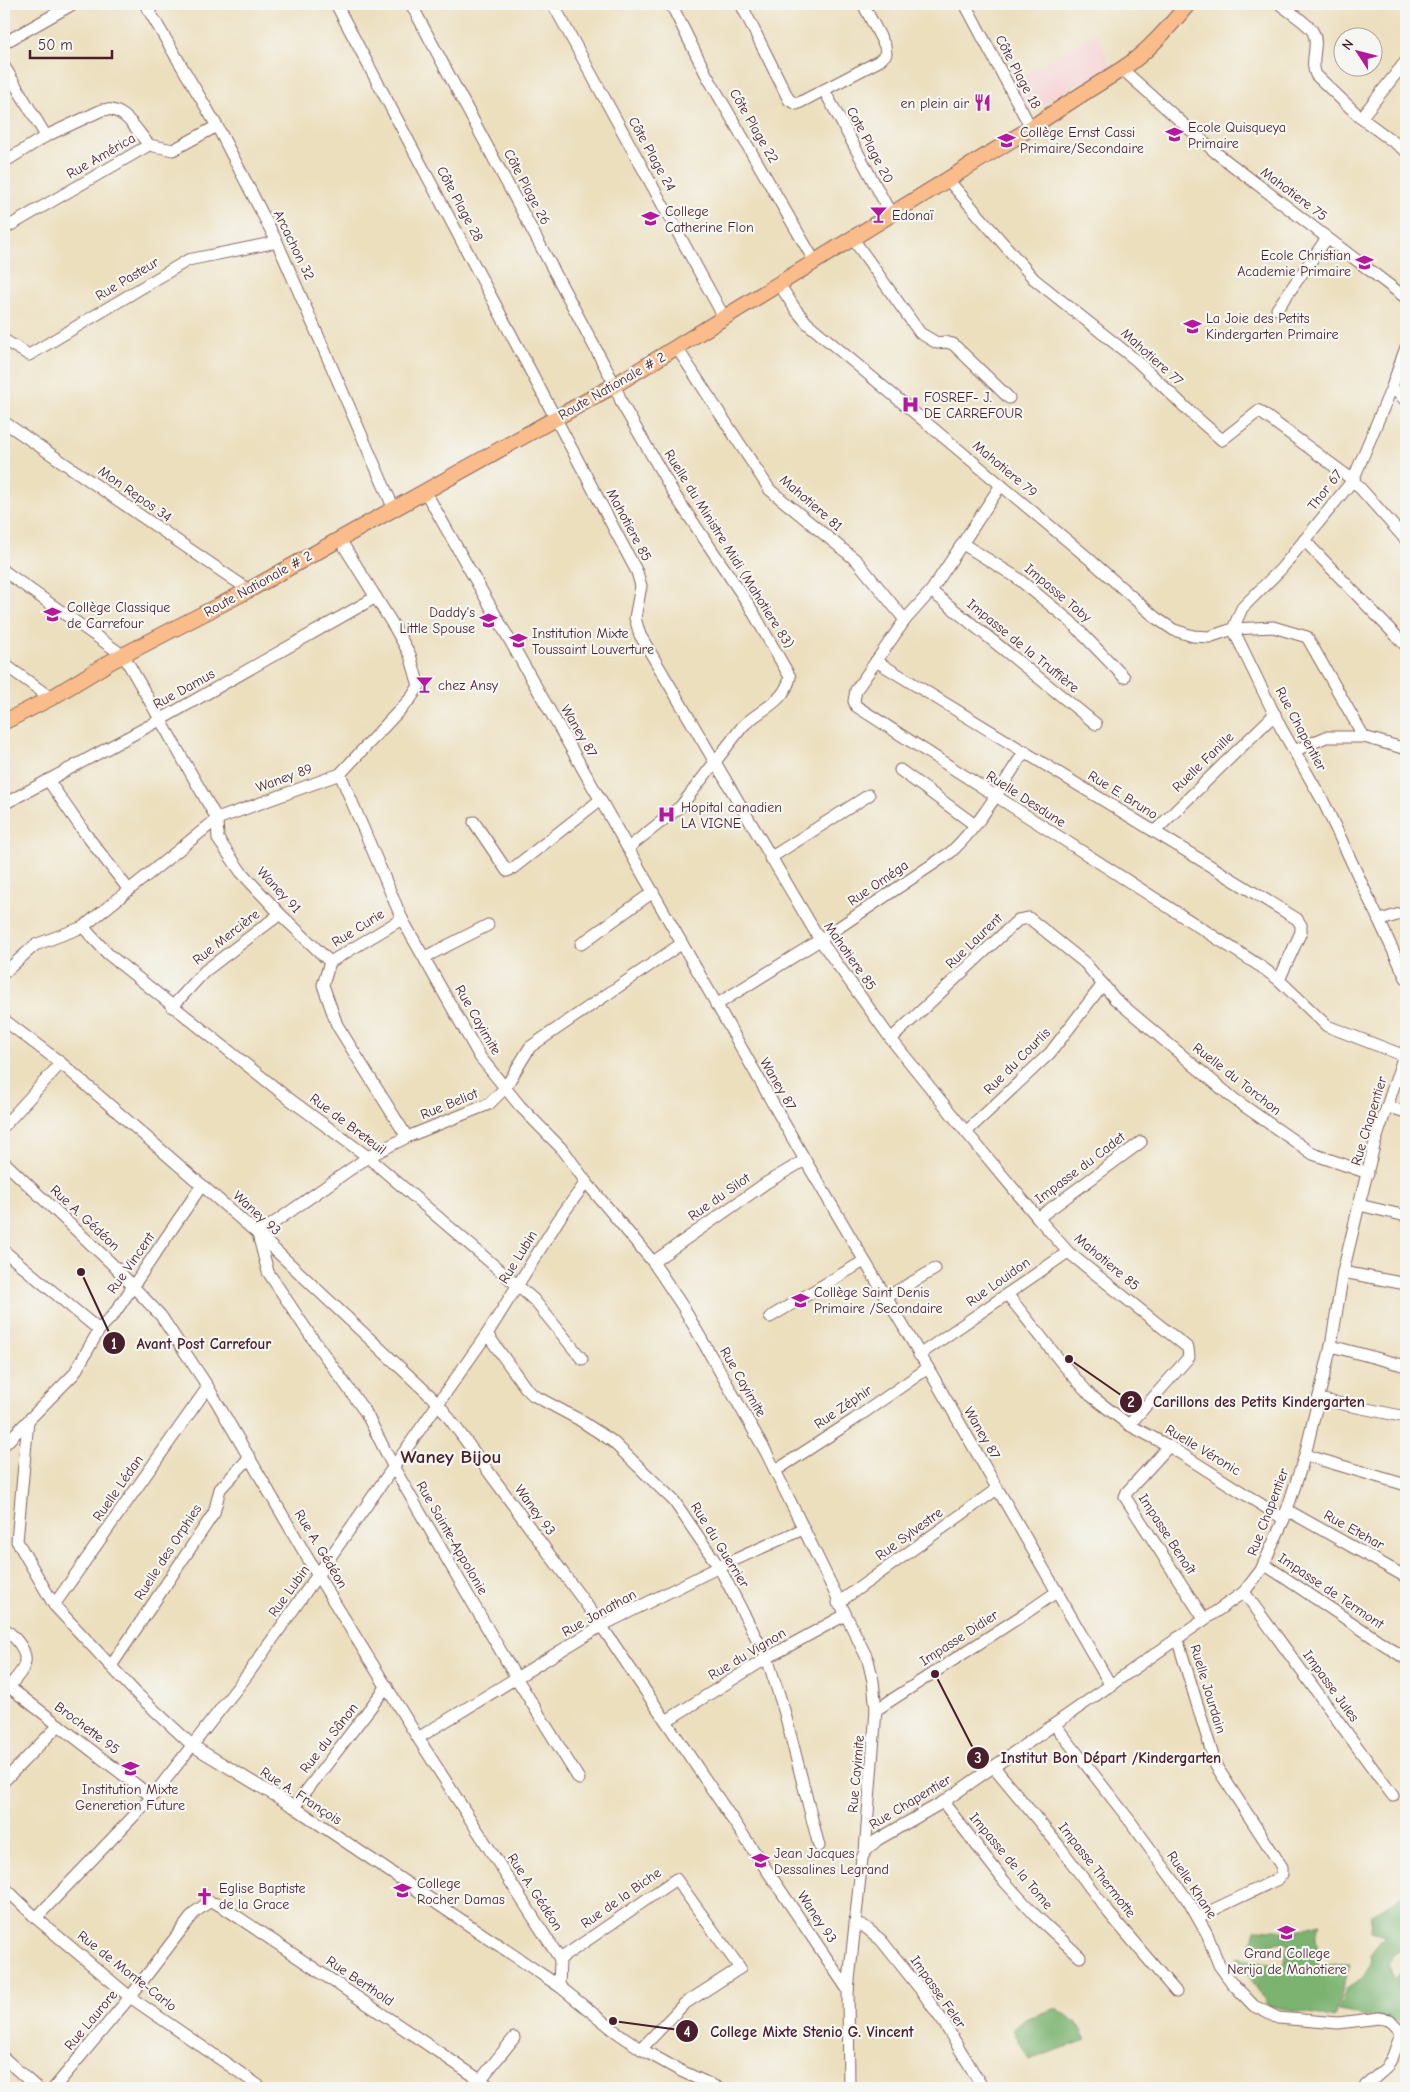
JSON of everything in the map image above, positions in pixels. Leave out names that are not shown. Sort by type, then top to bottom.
[{"type":"main road","name":"Route Nationale # 2","points":[[4,722],[51,698],[110,662],[249,590],[340,538],[426,493],[615,385],[725,319],[1122,69],[1168,30],[1188,4]]},
{"type":"street","points":[[4,43],[73,4]]},
{"type":"street","name":"Arcachon 32","points":[[146,4],[217,126],[277,242],[394,509]]},
{"type":"street","name":"Côte Plage 28","points":[[336,4],[556,419]]},
{"type":"street","name":"Côte Plage 26","points":[[411,4],[615,385]]},
{"type":"street","name":"Côte Plage 24","points":[[553,4],[725,319]]},
{"type":"street","name":"Côte Plage 22","points":[[671,4],[706,74],[815,262]]},
{"type":"street","points":[[741,4],[789,100],[797,104],[879,61],[886,54],[884,46],[863,4]]},
{"type":"street","name":"Côte Plage 18","points":[[965,4],[1031,128]]},
{"type":"street","points":[[1280,4],[1313,31],[1316,38],[1313,69],[1316,74],[1361,118],[1406,151]]},
{"type":"street","points":[[1361,118],[1406,61]]},
{"type":"street","points":[[4,66],[46,136]]},
{"type":"street","name":"Mahotiere 75","points":[[1122,69],[1215,152],[1406,298]]},
{"type":"street","name":"Cote Plage 20","points":[[824,90],[890,214]]},
{"type":"street","points":[[4,162],[46,136],[102,110],[111,108],[122,112],[149,145]]},
{"type":"street","name":"Rue América","points":[[4,229],[149,145],[173,150],[217,126]]},
{"type":"street","name":"Mahotiere 77","points":[[948,180],[1034,279],[1137,361],[1222,440],[1258,411],[1353,480]]},
{"type":"street","points":[[1277,310],[1327,238]]},
{"type":"street","points":[[853,239],[920,333],[937,343],[953,344],[1009,398]]},
{"type":"street","name":"Rue Pasteur","points":[[4,340],[29,355],[188,260],[277,242]]},
{"type":"street","name":"Mahotiere 79","points":[[779,284],[807,323],[1001,485],[1156,618],[1174,630],[1193,636],[1209,637],[1233,629],[1273,627],[1307,637],[1364,737]]},
{"type":"street","name":"Thor 67","points":[[1233,629],[1242,608],[1281,569],[1353,480],[1392,387],[1406,347]]},
{"type":"street","name":"Mahotiere 81","points":[[677,348],[770,490],[857,561],[906,620]]},
{"type":"street","name":"Ruelle du Ministre Midi (Mahotiere 83)","points":[[615,385],[622,404],[676,497],[749,605],[788,670],[790,677],[785,691],[779,699],[751,718],[731,740],[682,806],[628,848]]},
{"type":"street","points":[[1392,387],[1406,401]]},
{"type":"street","name":"Mahotiere 85","points":[[556,419],[640,579],[641,586],[636,618],[640,635],[820,940],[891,1039],[966,1132],[1068,1252],[1188,1348],[1189,1357],[1129,1425]]},
{"type":"street","name":"Mon Repos 34","points":[[4,422],[249,590]]},
{"type":"street","points":[[1353,480],[1406,540]]},
{"type":"street","name":"Ruelle Desdune","points":[[1001,485],[931,591],[906,620],[856,690],[854,701],[856,706],[1260,966],[1278,980],[1327,1026],[1406,1052]]},
{"type":"street","name":"Waney 87","points":[[426,493],[716,1005],[885,1298],[1058,1591],[1111,1686]]},
{"type":"street","name":"Waney 89","points":[[4,972],[36,945],[83,927],[217,819],[340,774],[411,698],[419,686],[410,655],[340,538]]},
{"type":"street","points":[[1304,540],[1406,646]]},
{"type":"street","name":"Impasse Toby","points":[[963,544],[1016,577],[1070,621],[1124,677]]},
{"type":"street","points":[[4,571],[124,656]]},
{"type":"street","name":"Impasse de la Truffière","points":[[931,591],[1096,724]]},
{"type":"street","name":"Rue Damus","points":[[4,804],[160,720],[376,597]]},
{"type":"street","name":"Rue Chapentier","points":[[1233,629],[1294,751],[1324,803],[1381,920],[1406,978]]},
{"type":"street","name":"Waney 91","points":[[124,656],[217,819],[218,839],[242,872],[280,914],[330,962]]},
{"type":"street","name":"Rue E. Bruno","points":[[876,661],[1297,919],[1301,925],[1301,932],[1278,980]]},
{"type":"street","points":[[4,664],[51,698]]},
{"type":"street","name":"Ruelle Fanille","points":[[1154,832],[1275,714]]},
{"type":"street","points":[[1294,751],[1326,738],[1364,737],[1406,749]]},
{"type":"street","name":"Rue Oméga","points":[[716,1005],[820,940],[951,852],[975,824],[1025,751]]},
{"type":"street","points":[[900,770],[975,824]]},
{"type":"street","name":"Rue Cayimite","points":[[340,774],[402,918],[480,1056],[520,1106],[564,1151],[586,1182],[652,1262],[683,1307],[775,1471],[838,1603],[868,1660],[873,1681],[876,1710],[865,1852],[862,1858],[848,1990],[849,2088]]},
{"type":"street","points":[[48,780],[84,832],[129,890]]},
{"type":"street","points":[[770,858],[869,794]]},
{"type":"street","points":[[474,822],[507,870],[512,869],[600,800]]},
{"type":"street","points":[[581,944],[653,892]]},
{"type":"street","points":[[1381,920],[1406,912]]},
{"type":"street","name":"Rue Mercière","points":[[172,1007],[205,971],[280,914]]},
{"type":"street","name":"Rue Curie","points":[[330,962],[402,918]]},
{"type":"street","name":"Rue Laurent","points":[[891,1039],[1018,920],[1023,918],[1029,918],[1085,963],[1103,984]]},
{"type":"street","points":[[425,957],[488,925]]},
{"type":"street","name":"Rue de Breteuil","points":[[83,927],[108,954],[172,1007],[288,1098],[368,1157],[518,1286],[534,1300],[582,1359]]},
{"type":"street","name":"Rue Beliot","points":[[258,1234],[368,1157],[407,1137],[489,1104],[505,1088],[530,1047],[681,944]]},
{"type":"street","points":[[330,962],[324,985],[337,1025],[407,1137]]},
{"type":"street","name":"Rue du Courlis","points":[[966,1132],[1050,1053],[1103,984]]},
{"type":"street","name":"Ruelle du Torchon","points":[[1103,984],[1115,999],[1234,1099],[1313,1154],[1368,1173]]},
{"type":"street","name":"Waney 93","points":[[4,1020],[61,1063],[258,1234],[438,1403],[601,1626],[848,1990]]},
{"type":"street","name":"Rue Chapentier","points":[[865,1852],[877,1840],[943,1802],[1244,1592],[1264,1564],[1286,1514],[1305,1455],[1331,1346],[1343,1272],[1359,1205],[1374,1146],[1406,1052]]},
{"type":"street","points":[[4,1126],[61,1063]]},
{"type":"street","points":[[1388,1107],[1406,1112]]},
{"type":"street","name":"Impasse du Cadet","points":[[1038,1218],[1141,1142]]},
{"type":"street","name":"Rue du Silot","points":[[652,1262],[766,1183],[805,1160]]},
{"type":"street","name":"Rue A. Gédéon","points":[[4,1162],[134,1285],[161,1316],[208,1387],[318,1576],[418,1738],[560,1959]]},
{"type":"street","name":"Rue Lubin","points":[[36,1918],[152,1797],[248,1674],[487,1334],[560,1219],[586,1182]]},
{"type":"street","name":"Rue Vincent","points":[[4,1445],[74,1374],[99,1330],[114,1314],[202,1185]]},
{"type":"street","points":[[1359,1205],[1406,1216]]},
{"type":"street","name":"Rue Sainte-Appolonie","points":[[258,1234],[268,1272],[366,1413],[394,1468],[517,1679],[579,1779]]},
{"type":"street","points":[[4,1251],[99,1330]]},
{"type":"street","name":"Rue Louidon","points":[[919,1355],[1068,1252]]},
{"type":"street","points":[[770,1317],[864,1261]]},
{"type":"street","points":[[885,1298],[934,1269]]},
{"type":"street","points":[[1343,1272],[1406,1284]]},
{"type":"street","name":"Ruelle Véronic","points":[[1007,1294],[1090,1395],[1129,1425],[1286,1514]]},
{"type":"street","name":"Rue du Guerrier","points":[[487,1334],[525,1387],[533,1394],[578,1419],[612,1441],[674,1500],[719,1567],[766,1658],[784,1710],[819,1846]]},
{"type":"street","points":[[1331,1346],[1406,1366]]},
{"type":"street","name":"Rue Zéphir","points":[[775,1471],[852,1421],[928,1368]]},
{"type":"street","name":"Ruelle Lédan","points":[[54,1605],[208,1387]]},
{"type":"street","points":[[1318,1399],[1406,1417]]},
{"type":"street","name":"Rue A. François","points":[[28,1422],[17,1541],[54,1605],[135,1692],[193,1746],[294,1808],[559,1986],[615,2031],[641,2048],[679,2070],[718,2088]]},
{"type":"street","name":"Impasse Benoît","points":[[1169,1446],[1127,1492],[1126,1497],[1204,1619]]},
{"type":"street","points":[[1305,1455],[1406,1485]]},
{"type":"street","name":"Ruelle des Orphies","points":[[111,1666],[214,1513],[220,1489],[250,1457]]},
{"type":"street","name":"Rue Sylvestre","points":[[838,1603],[997,1489]]},
{"type":"street","name":"Rue Etehar","points":[[1286,1514],[1406,1577]]},
{"type":"street","name":"Rue Jonathan","points":[[418,1738],[601,1626],[719,1567],[803,1529]]},
{"type":"street","name":"Impasse de Termont","points":[[1264,1564],[1406,1659]]},
{"type":"street","name":"Impasse Didier","points":[[876,1710],[1026,1614],[1058,1591]]},
{"type":"street","name":"Impasse Jules","points":[[1244,1592],[1394,1796]]},
{"type":"street","name":"Rue du Vignon","points":[[666,1721],[766,1658],[845,1615]]},
{"type":"street","points":[[4,1628],[14,1636],[24,1653],[24,1667],[6,1685]]},
{"type":"street","name":"Ruelle Jourdain","points":[[1177,1638],[1216,1766],[1282,1867],[1278,1880],[1198,1917]]},
{"type":"street","name":"Brochette 95","points":[[6,1685],[152,1797]]},
{"type":"street","name":"Rue du Sânon","points":[[294,1808],[387,1686]]},
{"type":"street","name":"Ruelle Khane","points":[[1055,1725],[1130,1820],[1189,1902],[1207,1934],[1219,1966],[1254,2006],[1278,2018],[1338,2023],[1379,2018],[1390,2020],[1404,2035]]},
{"type":"street","points":[[4,1781],[59,1726]]},
{"type":"street","name":"Impasse Thermotte","points":[[994,1767],[1060,1847],[1110,1913],[1176,1992]]},
{"type":"street","name":"Impasse de la Tome","points":[[943,1802],[1005,1882],[1034,1915],[1080,1957]]},
{"type":"street","name":"Rue de la Biche","points":[[560,1959],[676,1879],[740,1968],[684,2004],[641,2048]]},
{"type":"street","name":"Rue de Monte-Carlo","points":[[4,1887],[36,1918],[130,1997],[262,2088]]},
{"type":"street","name":"Rue Laurore","points":[[54,2088],[130,1997],[195,1912],[209,1902]]},
{"type":"street","name":"Rue Berthold","points":[[209,1902],[226,1909],[477,2084],[492,2088]]},
{"type":"street","name":"Impasse Feler","points":[[855,1924],[865,1927],[881,1940],[915,1983],[944,2023],[983,2088]]},
{"type":"street","points":[[559,1986],[560,1959]]},
{"type":"street","points":[[1363,2088],[1386,2068],[1404,2035]]},
{"type":"street","points":[[477,2084],[514,2038]]},
{"type":"street","points":[[4,2058],[37,2088]]},
{"type":"shaded area","points":[[1097,32],[1113,73],[1076,84],[1029,113],[1012,83]]},
{"type":"green space","points":[[1406,1893],[1406,1947],[1394,1954],[1387,1963],[1393,1979],[1400,1975],[1406,1977],[1406,2012],[1404,2012],[1406,2022],[1338,2011],[1346,1989],[1362,1979],[1371,1964],[1370,1954],[1385,1936],[1371,1932],[1372,1914]]},
{"type":"green space","points":[[1320,1924],[1315,1937],[1318,1964],[1350,1964],[1334,2019],[1268,2006],[1237,1957],[1283,1966],[1288,1943],[1251,1945],[1255,1929],[1294,1931]]},
{"type":"green space","points":[[1057,2008],[1077,2023],[1086,2040],[1029,2060],[1013,2029],[1024,2019]]},
{"type":"place","name":"en plein air","points":[[983,103]]},
{"type":"place","name":"Ecole Quisqueya Primaire","points":[[1174,135]]},
{"type":"place","name":"Collège Ernst Cassi Primaire/Secondaire","points":[[1006,140]]},
{"type":"place","name":"Edonaï","points":[[878,215]]},
{"type":"place","name":"College Catherine Flon","points":[[651,219]]},
{"type":"place","name":"Ecole Christian Academie Primaire","points":[[1365,263]]},
{"type":"place","name":"La Joie des Petits Kindergarten Primaire","points":[[1192,326]]},
{"type":"place","name":"FOSREF- J. DE CARREFOUR","points":[[910,405]]},
{"type":"place","name":"Collège Classique de Carrefour","points":[[53,615]]},
{"type":"place","name":"Daddy's Little Spouse","points":[[489,620]]},
{"type":"place","name":"Institution Mixte Toussaint Louverture","points":[[518,641]]},
{"type":"place","name":"chez Ansy","points":[[424,685]]},
{"type":"place","name":"Hopital canadien LA VIGNE","points":[[667,815]]},
{"type":"place","name":"Avant Post Carrefour","points":[[81,1272]]},
{"type":"place","name":"Collège Saint Denis Primaire /Secondaire","points":[[800,1300]]},
{"type":"place","name":"Carillons des Petits Kindergarten","points":[[1069,1359]]},
{"type":"place","name":"Institut Bon Départ /Kindergarten","points":[[935,1674]]},
{"type":"place","name":"Institution Mixte Generetion Future","points":[[130,1769]]},
{"type":"place","name":"Jean Jacques Dessalines Legrand","points":[[760,1861]]},
{"type":"place","name":"College Rocher Damas","points":[[403,1891]]},
{"type":"place","name":"Eglise Baptiste de la Grace","points":[[205,1896]]},
{"type":"place","name":"Grand College Nerija de Mahotiere","points":[[1287,1933]]},
{"type":"place","name":"College Mixte Stenio G. Vincent","points":[[613,2021]]},
{"type":"district","name":"Waney Bijou","points":[[451,1457]]}]
